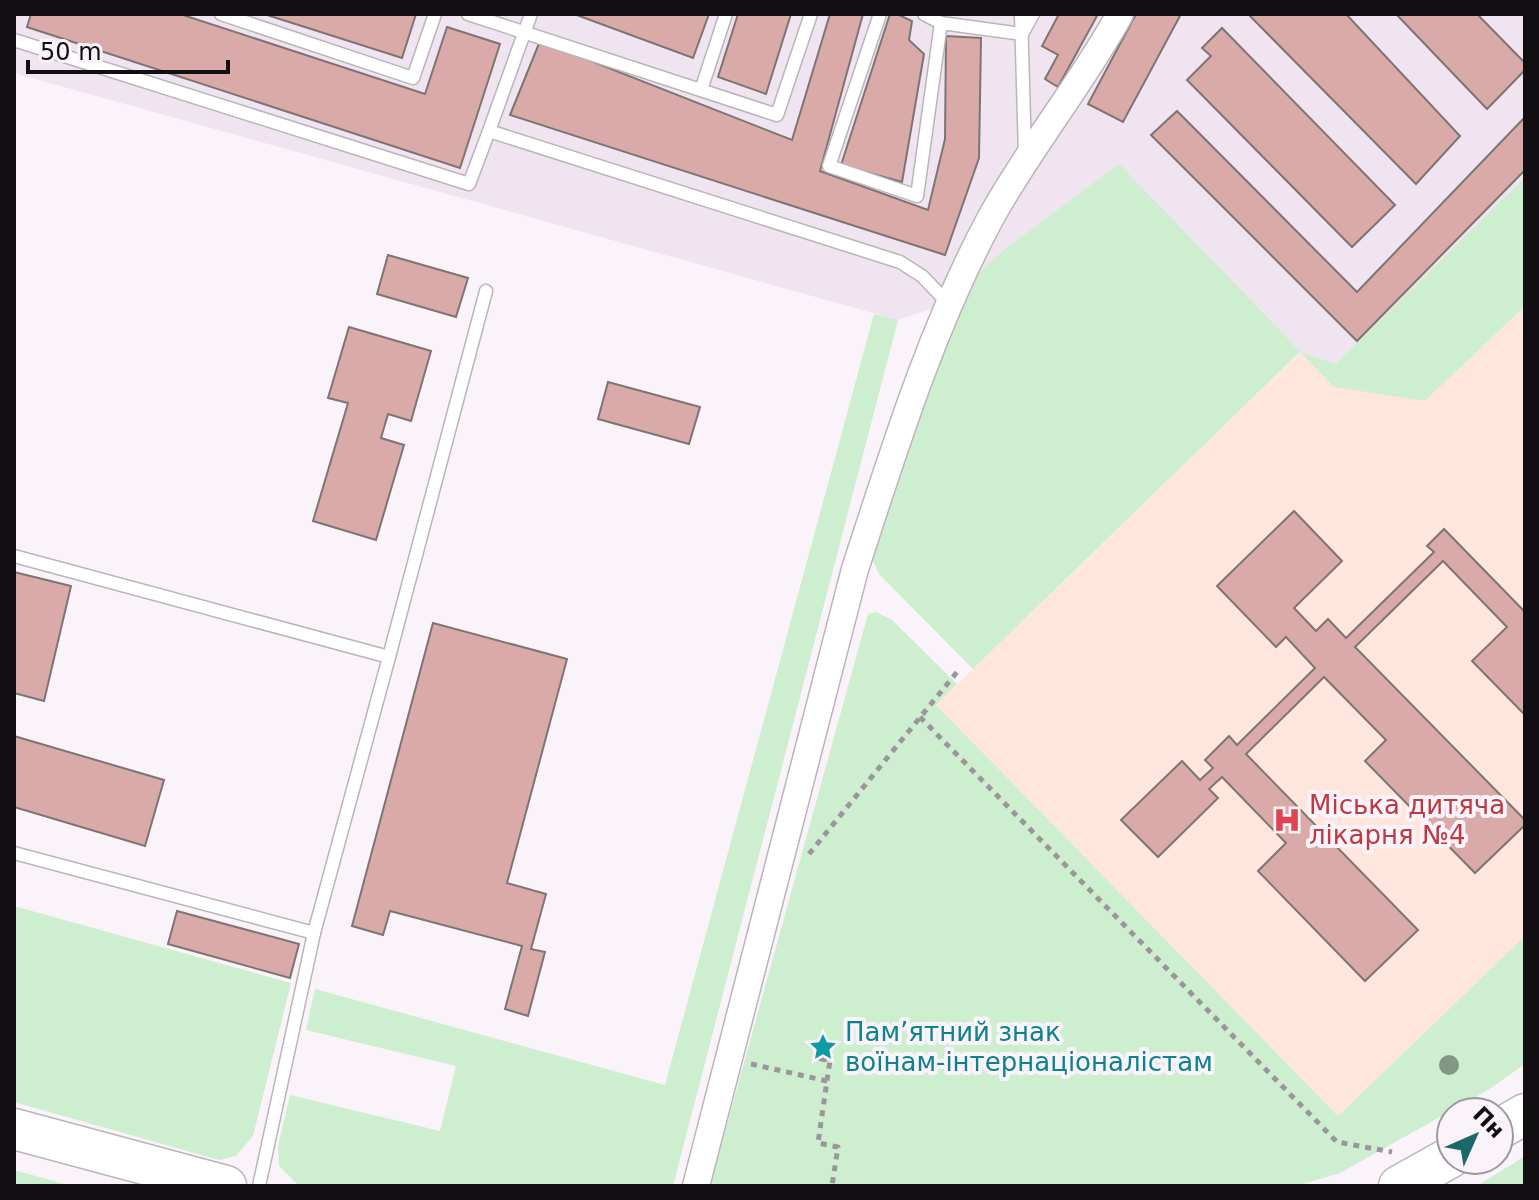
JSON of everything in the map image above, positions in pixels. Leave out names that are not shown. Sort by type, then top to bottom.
[{"type":"main road","points":[[14,1129],[226,1186]]},
{"type":"main road","points":[[1397,1169],[1435,1161]]},
{"type":"street","points":[[696,1186],[855,569],[887,471],[948,303],[990,219],[1025,159],[1120,14]]},
{"type":"lane","points":[[221,14],[413,78],[435,14]]},
{"type":"lane","points":[[468,14],[777,115],[811,14]]},
{"type":"lane","points":[[14,40],[469,184],[531,14]]},
{"type":"lane","points":[[701,90],[726,14]]},
{"type":"lane","points":[[880,14],[829,166],[917,196],[941,23]]},
{"type":"lane","points":[[924,14],[941,23],[1022,34]]},
{"type":"lane","points":[[1021,14],[1025,159]]},
{"type":"lane","points":[[1022,34],[1033,14]]},
{"type":"lane","points":[[489,131],[900,262],[922,276],[948,303]]},
{"type":"lane","points":[[259,1186],[314,933],[486,291]]},
{"type":"lane","points":[[14,556],[389,657]]},
{"type":"lane","points":[[14,853],[314,933]]},
{"type":"path","points":[[805,859],[957,672]]},
{"type":"path","points":[[920,717],[1337,1142],[1397,1169]]},
{"type":"path","points":[[823,1047],[821,1059],[830,1060],[818,1143],[838,1147],[832,1186]]},
{"type":"shaded area","points":[[14,14],[1525,14],[1525,177],[1336,364],[1301,352],[1119,165],[957,307],[948,303],[898,320],[14,73]]},
{"type":"shaded area","name":"Міська дитяча лікарня №4","points":[[1525,306],[1525,936],[1338,1116],[936,705],[1301,352],[1425,401]]},
{"type":"green space","points":[[1119,164],[1301,352],[1336,364],[1525,177],[1525,306],[1425,401],[1334,387],[1300,352],[973,669],[879,574],[872,558],[894,473],[957,307],[979,273],[1004,250]]},
{"type":"green space","points":[[874,314],[898,320],[673,1186],[297,1184],[279,1166],[278,1146],[290,1095],[440,1131],[456,1066],[306,1030],[315,989],[665,1085]]},
{"type":"green space","points":[[876,612],[892,620],[957,684],[936,705],[1338,1116],[1525,936],[1525,1064],[1477,1096],[1435,1096],[1435,1120],[1340,1173],[1296,1186],[710,1186],[868,614]]},
{"type":"green space","points":[[14,906],[291,983],[253,1136],[236,1156],[219,1160],[14,1102]]},
{"type":"green space","points":[[1525,1156],[1525,1186],[1477,1186],[1493,1176],[1515,1176],[1515,1162]]},
{"type":"green space","points":[[14,1170],[72,1186],[14,1186]]},
{"type":"building","points":[[31,14],[180,14],[425,94],[447,27],[500,44],[460,168],[27,27]]},
{"type":"building","points":[[264,14],[416,14],[402,58]]},
{"type":"building","points":[[574,14],[709,14],[693,58]]},
{"type":"building","points":[[738,14],[791,14],[766,94],[718,77]]},
{"type":"building","points":[[830,14],[863,14],[820,171],[928,210],[945,139],[946,36],[981,38],[979,158],[945,255],[510,115],[540,41],[792,140]]},
{"type":"building","points":[[890,14],[912,21],[909,40],[924,54],[902,182],[841,165]]},
{"type":"building","points":[[1059,14],[1098,14],[1058,87],[1045,79],[1058,55],[1042,46]]},
{"type":"building","points":[[1136,14],[1181,14],[1123,122],[1088,104]]},
{"type":"building","points":[[1248,14],[1346,14],[1460,136],[1416,184]]},
{"type":"building","points":[[1396,14],[1477,14],[1525,63],[1525,70],[1487,109]]},
{"type":"building","points":[[1222,28],[1395,205],[1352,247],[1187,80],[1211,56],[1202,48]]},
{"type":"building","points":[[1177,111],[1357,292],[1525,117],[1525,170],[1357,341],[1151,135]]},
{"type":"building","points":[[388,255],[468,278],[456,317],[377,294]]},
{"type":"building","points":[[349,327],[431,351],[411,421],[388,414],[381,438],[404,445],[376,540],[313,521],[348,403],[328,398]]},
{"type":"building","points":[[608,382],[700,407],[689,444],[598,419]]},
{"type":"building","points":[[1294,511],[1342,561],[1294,608],[1316,631],[1328,619],[1346,638],[1434,552],[1427,546],[1444,529],[1525,612],[1525,715],[1472,661],[1507,627],[1443,561],[1355,647],[1525,820],[1525,825],[1475,873],[1365,761],[1386,740],[1324,677],[1246,754],[1418,930],[1365,981],[1258,871],[1286,843],[1222,777],[1209,789],[1218,798],[1158,857],[1121,820],[1182,761],[1200,780],[1213,768],[1205,760],[1229,736],[1237,745],[1315,668],[1286,637],[1276,647],[1217,586]]},
{"type":"building","points":[[14,572],[71,586],[44,701],[14,693]]},
{"type":"building","points":[[433,623],[567,659],[507,883],[546,894],[531,949],[545,952],[528,1016],[505,1009],[522,946],[390,911],[383,935],[352,926]]},
{"type":"building","points":[[14,736],[164,780],[145,846],[14,807]]},
{"type":"building","points":[[177,911],[299,944],[290,978],[168,944]]},
{"type":"place","name":"Міська дитяча лікарня №4","points":[[1287,820]]},
{"type":"place","name":"Пам’ятний знак воїнам-інтернаціоналістам","points":[[823,1047]]}]
